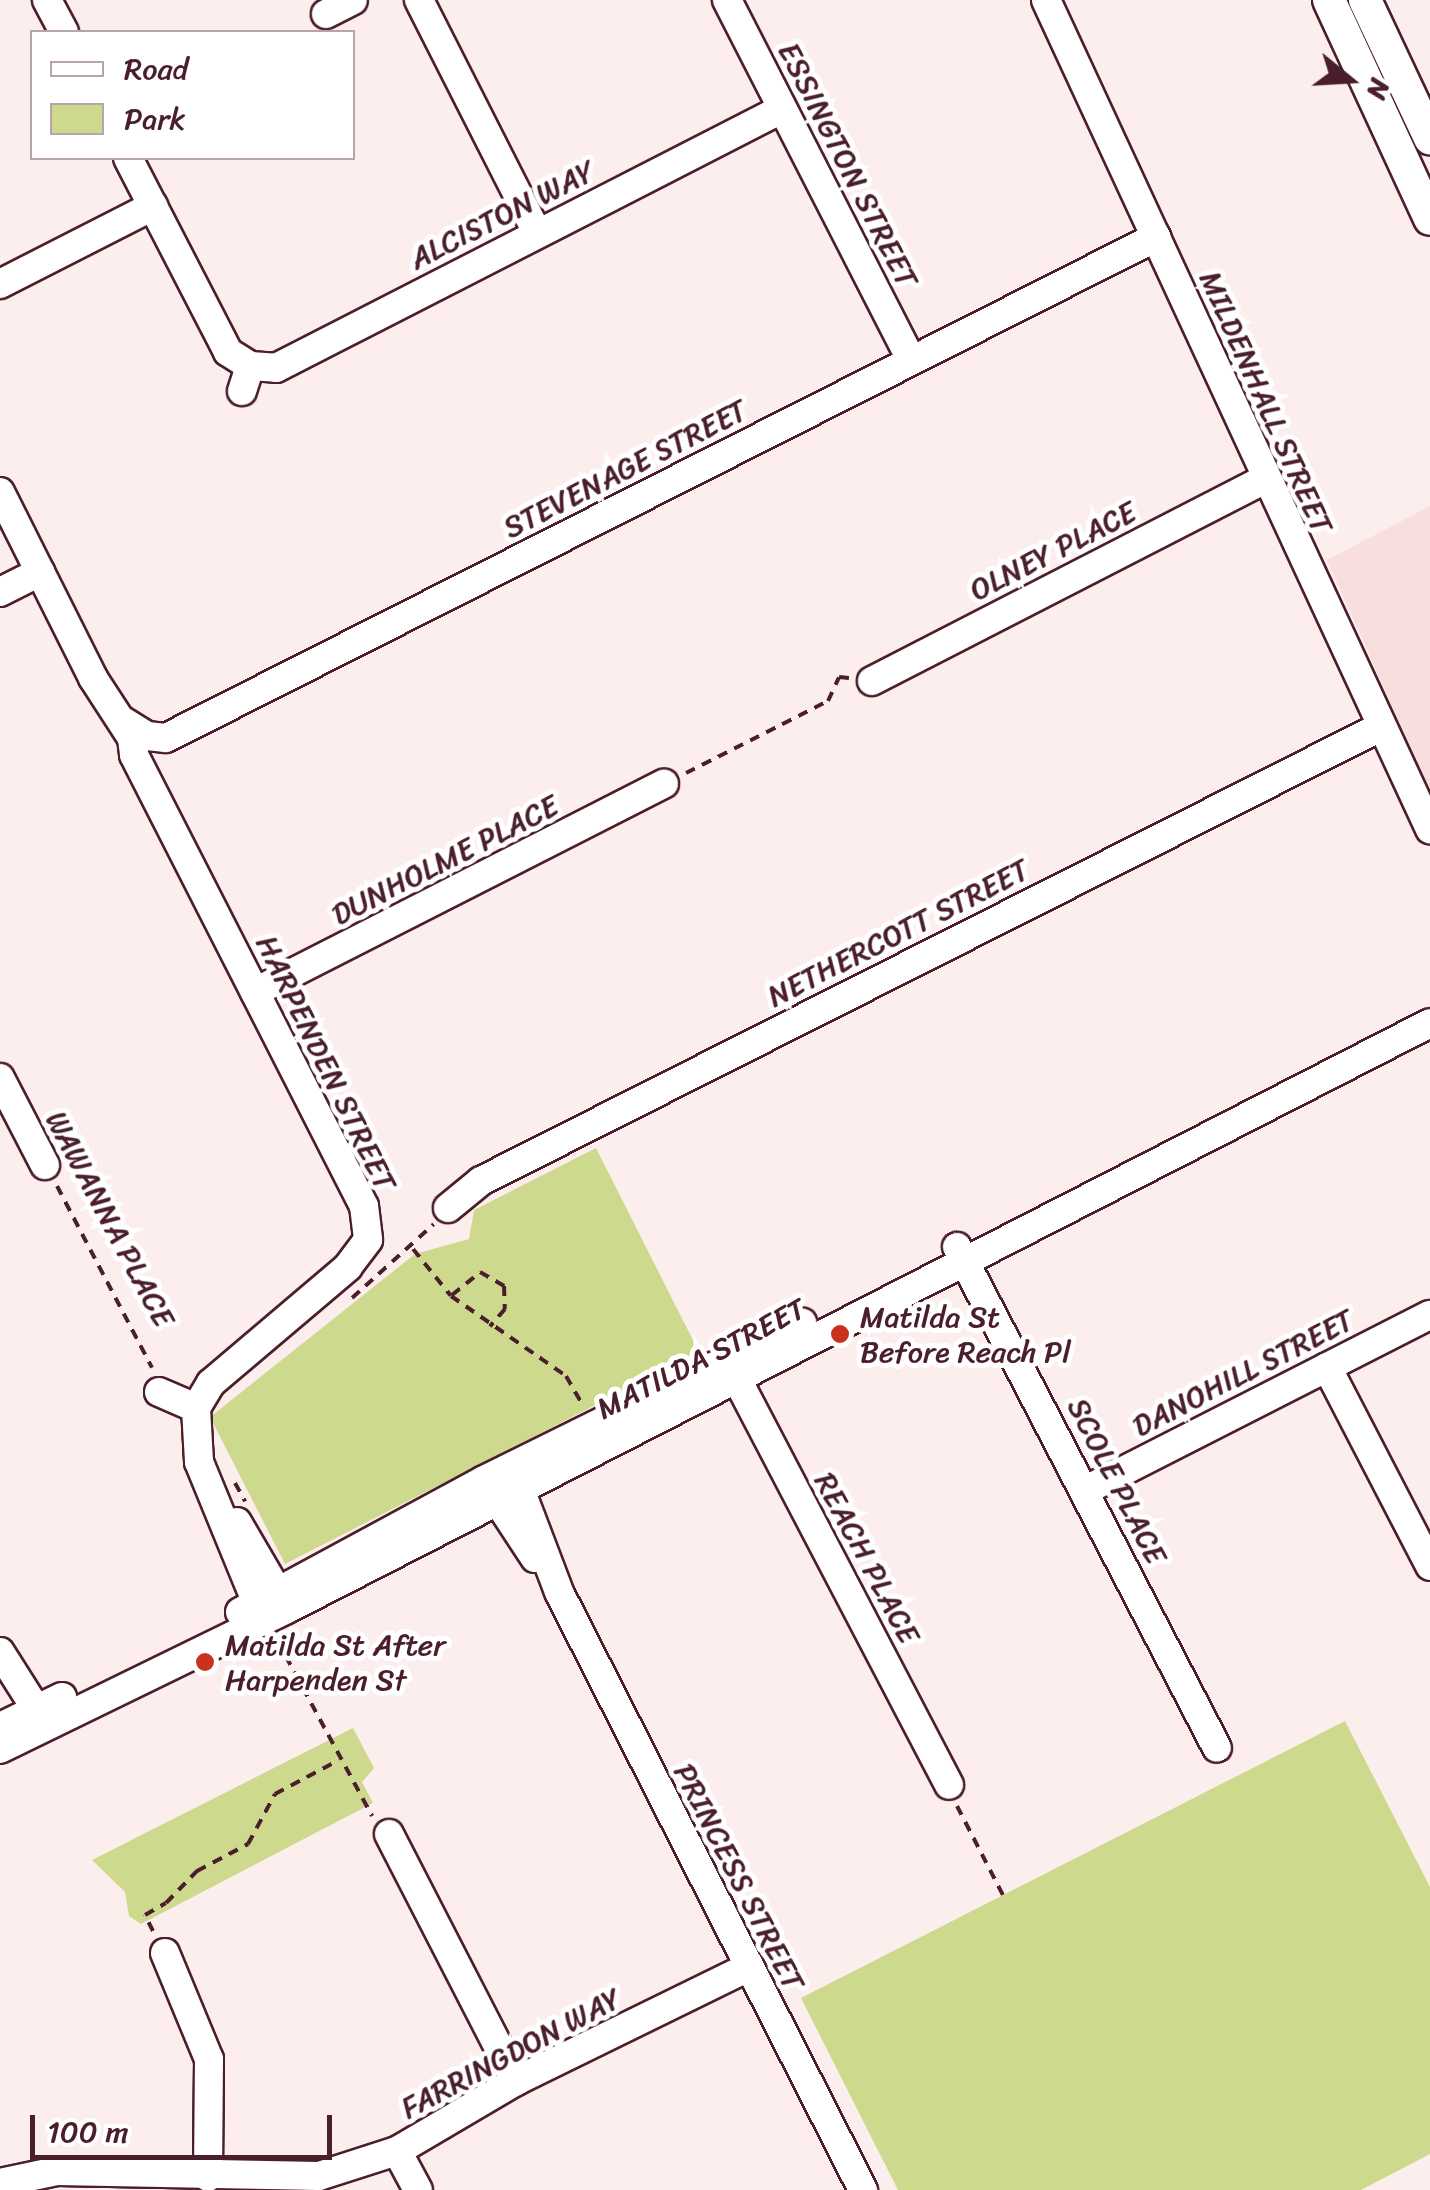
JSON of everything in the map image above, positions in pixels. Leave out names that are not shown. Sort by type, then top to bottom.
[{"type":"main road","points":[[1329,0],[1430,218]]},
{"type":"main road","points":[[1366,0],[1430,138]]},
{"type":"street","points":[[47,0],[63,30]]},
{"type":"street","points":[[326,14],[353,0]]},
{"type":"street","points":[[419,0],[538,233]]},
{"type":"street","name":"ESSINGTON STREET","points":[[727,0],[911,360]]},
{"type":"street","name":"MILDENHALL STREET","points":[[1046,0],[1263,480],[1430,829]]},
{"type":"street","name":"ALCISTON WAY","points":[[129,160],[228,352],[246,379],[276,368],[782,109]]},
{"type":"street","points":[[0,284],[153,206]]},
{"type":"street","name":"STEVENAGE STREET","points":[[123,722],[147,736],[166,738],[1156,237]]},
{"type":"street","name":"OLNEY PLACE","points":[[872,681],[1263,480]]},
{"type":"street","name":"HARPENDEN STREET","points":[[0,492],[93,678],[123,722],[134,755],[364,1206],[368,1240],[348,1267],[211,1383],[196,1408]]},
{"type":"street","points":[[0,592],[40,572]]},
{"type":"street","name":"HARPENDEN STREET","points":[[93,678],[95,698],[120,746],[134,755]]},
{"type":"street","name":"NETHERCOTT STREET","points":[[448,1208],[481,1181],[1382,726]]},
{"type":"street","name":"DUNHOLME PLACE","points":[[255,992],[664,784]]},
{"type":"street","name":"MATILDA STREET","points":[[961,1254],[1430,1003]]},
{"type":"street","name":"MATILDA STREET","points":[[0,1749],[26,1723],[271,1609],[489,1489],[1430,1024]]},
{"type":"street","name":"WAWANNA PLACE","points":[[0,1078],[44,1165]]},
{"type":"street","name":"SCOLE PLACE","points":[[961,1254],[1217,1748]]},
{"type":"street","name":"DANOHILL STREET","points":[[1086,1490],[1430,1315]]},
{"type":"street","points":[[1327,1368],[1430,1566]]},
{"type":"street","name":"REACH PLACE","points":[[732,1370],[949,1785]]},
{"type":"street","points":[[159,1392],[196,1408],[200,1462],[227,1491],[271,1609]]},
{"type":"street","name":"PRINCESS STREET","points":[[516,1476],[559,1592],[863,2190]]},
{"type":"street","name":"PRINCESS STREET","points":[[489,1489],[559,1592]]},
{"type":"street","points":[[0,1652],[26,1723]]},
{"type":"street","points":[[0,1680],[26,1723]]},
{"type":"street","points":[[389,1834],[516,2081]]},
{"type":"street","points":[[165,1953],[209,2059],[208,2177]]},
{"type":"street","name":"FARRINGDON WAY","points":[[1,2179],[57,2171],[208,2177],[318,2176],[396,2151],[516,2081],[748,1968]]},
{"type":"street","points":[[396,2151],[418,2190]]},
{"type":"path","points":[[664,784],[828,702],[839,678],[872,681]]},
{"type":"path","name":"WAWANNA PLACE","points":[[44,1165],[159,1392]]},
{"type":"path","points":[[350,1299],[413,1249],[448,1208]]},
{"type":"path","points":[[413,1249],[451,1296],[566,1376],[588,1414]]},
{"type":"path","points":[[451,1296],[480,1272],[504,1286],[505,1310],[490,1326]]},
{"type":"path","points":[[227,1491],[249,1508]]},
{"type":"path","points":[[271,1609],[339,1760],[389,1834]]},
{"type":"path","points":[[165,1953],[144,1915],[166,1903],[197,1870],[248,1844],[281,1789],[339,1760]]},
{"type":"path","points":[[949,1785],[1003,1895]]},
{"type":"shaded area","points":[[1430,506],[1430,791],[1327,560]]},
{"type":"green space","points":[[596,1148],[699,1352],[285,1564],[210,1417],[415,1254],[469,1239],[474,1210]]},
{"type":"green space","points":[[1345,1721],[1430,1887],[1430,2154],[1361,2190],[898,2190],[801,1998]]},
{"type":"green space","points":[[353,1728],[374,1768],[362,1782],[373,1803],[141,1924],[129,1916],[125,1892],[92,1860]]},
{"type":"place","name":"Matilda St Before Reach Pl","points":[[840,1334]]},
{"type":"place","name":"Matilda St After Harpenden St","points":[[205,1662]]}]
